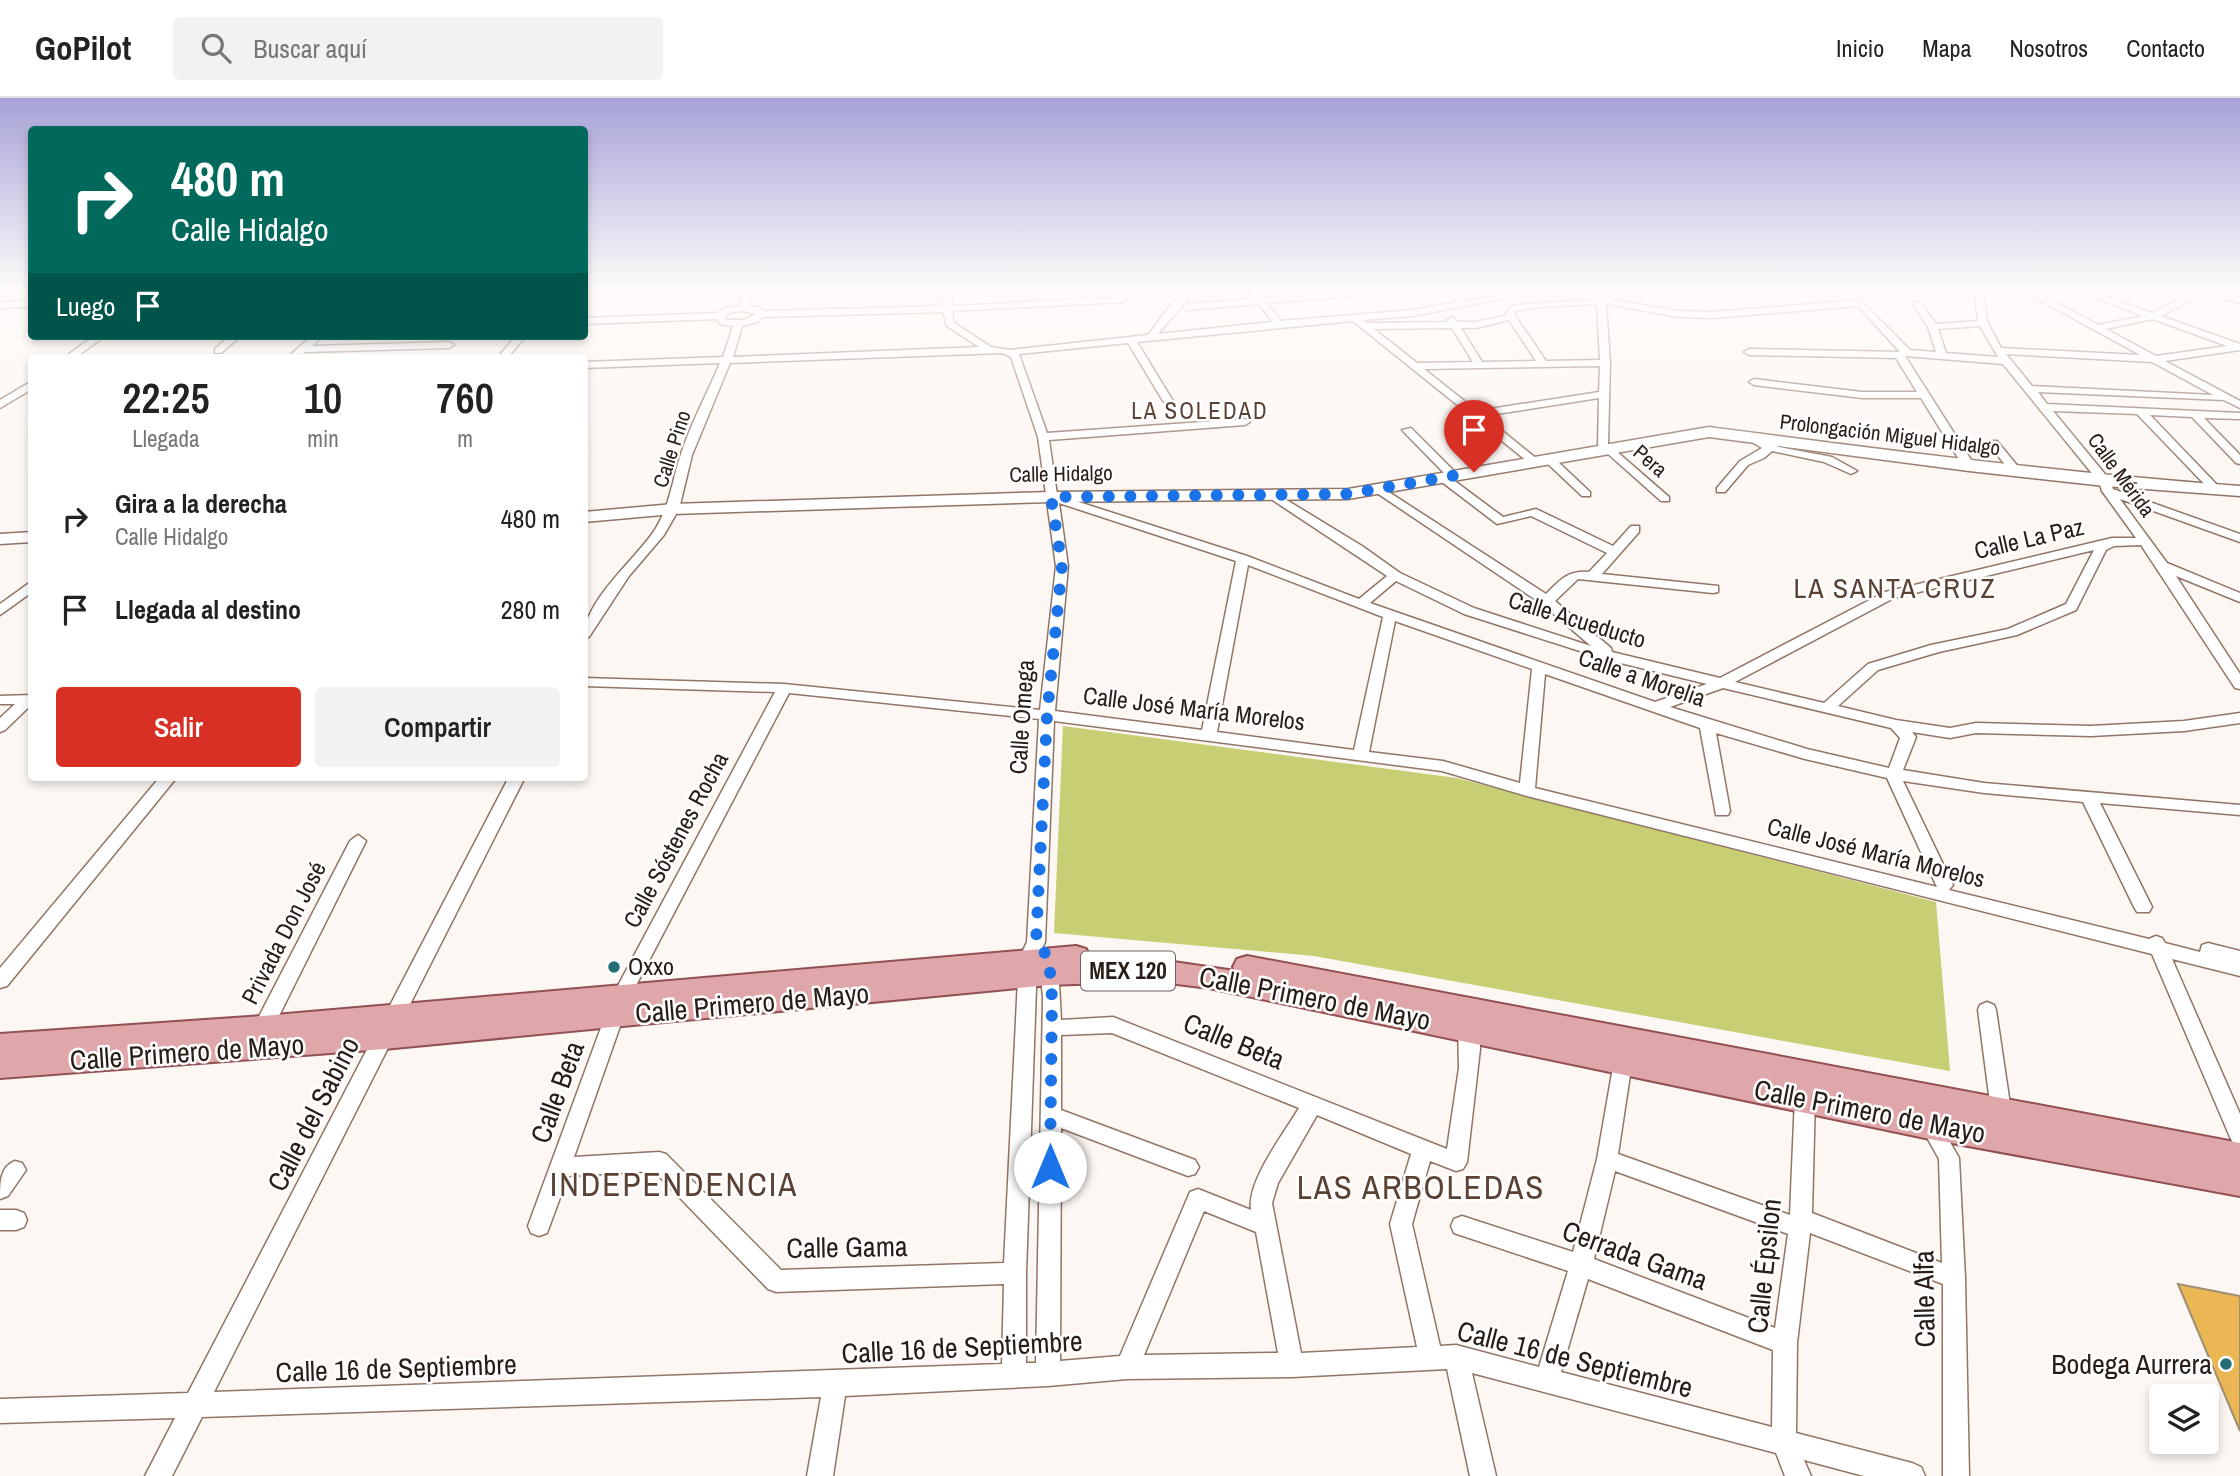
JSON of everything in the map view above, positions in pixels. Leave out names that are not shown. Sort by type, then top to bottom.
[{"type":"main road","name":"Calle Primero de Mayo","points":[[0,1065],[257,1038],[619,1006],[1038,962],[1209,977],[1466,1018],[2003,1125],[2240,1181]]},
{"type":"main road","name":"Calle Primero de Mayo","points":[[1466,1018],[1622,1062],[1805,1097],[1930,1125],[2003,1125],[2240,1158]]},
{"type":"main road","name":"Calle Primero de Mayo","points":[[0,1046],[257,1038]]},
{"type":"street","name":"Calle Pino","points":[[673,509],[686,455],[729,352]]},
{"type":"street","points":[[588,365],[922,352]]},
{"type":"street","name":"Calle Omega","points":[[1012,352],[1043,437],[1062,566],[1047,715],[1038,962],[1015,1273],[1014,1375]]},
{"type":"street","points":[[1138,352],[1168,401]]},
{"type":"street","points":[[1398,352],[1586,494]]},
{"type":"street","points":[[1471,352],[1478,363]]},
{"type":"street","points":[[1535,352],[1542,363]]},
{"type":"street","points":[[1604,352],[1603,445],[1609,451]]},
{"type":"street","points":[[1750,352],[1862,395],[1924,395]]},
{"type":"street","name":"Calle Mérida","points":[[2000,352],[2106,486],[2163,566],[2240,685]]},
{"type":"street","points":[[2143,352],[2240,405]]},
{"type":"street","points":[[1754,382],[1793,369],[1903,354],[2155,359],[2202,352]]},
{"type":"street","points":[[1903,354],[1924,395],[1969,466]]},
{"type":"street","points":[[1415,366],[1605,363]]},
{"type":"street","points":[[0,387],[28,385]]},
{"type":"street","points":[[0,405],[28,386]]},
{"type":"street","points":[[2029,388],[2227,398]]},
{"type":"street","points":[[1477,414],[1603,394]]},
{"type":"street","points":[[2044,407],[2240,416]]},
{"type":"street","points":[[2141,412],[2216,490]]},
{"type":"street","points":[[2195,414],[2240,461]]},
{"type":"street","points":[[1043,437],[1245,422]]},
{"type":"street","points":[[1407,430],[1448,476],[1501,521],[1532,512],[1616,552]]},
{"type":"street","name":"Prolongación Miguel Hidalgo","points":[[1544,462],[1709,432],[1761,444],[2016,471],[2106,486],[2240,491]]},
{"type":"street","points":[[1993,443],[2016,471]]},
{"type":"street","points":[[1721,490],[1744,463],[1760,456],[1761,444],[1820,457],[1844,465],[1851,471]]},
{"type":"street","name":"Pera","points":[[1609,451],[1665,499]]},
{"type":"street","name":"Calle Hidalgo","points":[[588,517],[673,509],[1051,497],[1348,494],[1544,462]]},
{"type":"street","points":[[2106,486],[2240,538]]},
{"type":"street","points":[[1377,489],[1546,601],[1613,657]]},
{"type":"street","name":"Calle Acueducto","points":[[1271,495],[1358,549],[1395,576],[1469,611],[1613,657],[1896,725],[1950,733],[1976,728],[2091,731],[2184,726],[2240,718]]},
{"type":"street","name":"Calle a Morelia","points":[[1051,497],[1243,559],[1390,615],[1707,725],[1805,754],[1894,774],[1984,788],[2240,810]]},
{"type":"street","points":[[588,628],[624,574],[660,531],[673,509]]},
{"type":"street","points":[[1593,576],[1635,529]]},
{"type":"street","points":[[0,539],[28,537]]},
{"type":"street","name":"Calle La Paz","points":[[1658,706],[1720,684],[1890,595],[2112,542],[2144,541]]},
{"type":"street","points":[[1827,708],[1873,667],[1936,648],[2012,632],[2071,607],[2101,548],[2112,542]]},
{"type":"street","points":[[1209,734],[1243,559]]},
{"type":"street","points":[[2163,566],[2240,598]]},
{"type":"street","points":[[1546,601],[1570,577],[1578,575],[1713,589]]},
{"type":"street","points":[[1361,604],[1395,576]]},
{"type":"street","points":[[0,611],[28,587]]},
{"type":"street","points":[[1361,755],[1390,615]]},
{"type":"street","points":[[1528,787],[1539,667]]},
{"type":"street","name":"Calle José María Morelos","points":[[588,682],[784,688],[1209,734],[1443,766],[1501,783],[1528,787],[1944,885],[2157,943],[2240,970]]},
{"type":"street","name":"Calle Sóstenes Rocha","points":[[619,1006],[784,688]]},
{"type":"street","points":[[0,700],[28,699]]},
{"type":"street","points":[[0,727],[28,700]]},
{"type":"street","points":[[1707,725],[1722,811]]},
{"type":"street","points":[[1896,725],[1908,737],[1894,774],[1897,788],[1944,885]]},
{"type":"street","points":[[0,981],[166,781]]},
{"type":"street","name":"Calle del Sabino","points":[[158,1476],[515,781]]},
{"type":"street","name":"Calle José María Morelos","points":[[1528,787],[2157,943],[2240,958]]},
{"type":"street","points":[[2088,795],[2143,907]]},
{"type":"street","name":"Privada Don José","points":[[257,1038],[358,841]]},
{"type":"street","points":[[2157,943],[2240,1137]]},
{"type":"street","name":"Calle Omega","points":[[1038,962],[1051,1028],[1048,1374]]},
{"type":"street","name":"Calle Beta","points":[[539,1226],[619,1006]]},
{"type":"street","points":[[1987,1010],[2003,1125]]},
{"type":"street","name":"Calle Beta","points":[[1051,1028],[1113,1025],[1455,1161],[1466,1018]]},
{"type":"street","points":[[1546,1380],[1581,1265],[1607,1159],[1622,1062]]},
{"type":"street","name":"Calle Épsilon","points":[[1784,1442],[1785,1343],[1800,1223],[1805,1097]]},
{"type":"street","points":[[1292,1365],[1261,1203],[1268,1180],[1312,1105]]},
{"type":"street","points":[[1051,1115],[1188,1167]]},
{"type":"street","name":"Calle Alfa","points":[[1930,1125],[1949,1158],[1954,1278],[1956,1476]]},
{"type":"street","points":[[1423,1149],[1401,1224],[1431,1356]]},
{"type":"street","points":[[1607,1159],[1954,1278]]},
{"type":"street","name":"Calle Gama","points":[[562,1167],[659,1161],[776,1281],[1015,1273]]},
{"type":"street","points":[[0,1170],[15,1170],[0,1189]]},
{"type":"street","points":[[1127,1367],[1198,1199],[1264,1225]]},
{"type":"street","name":"Cerrada Gama","points":[[1462,1226],[1581,1265],[1785,1343]]},
{"type":"street","name":"Calle 16 de Septiembre","points":[[0,1411],[835,1384],[1048,1374],[1127,1367],[1292,1365],[1431,1356],[1456,1357],[1912,1476]]},
{"type":"street","points":[[1456,1357],[1483,1476]]},
{"type":"street","points":[[820,1476],[835,1384]]},
{"type":"street","points":[[1784,1442],[1798,1476]]},
{"type":"green space","points":[[1063,726],[1457,778],[1936,902],[1950,1071],[1314,956],[1054,933]]},
{"type":"building","name":"Bodega Aurrera","points":[[2178,1284],[2240,1296],[2240,1431]]},
{"type":"place","name":"Oxxo","points":[[614,967]]},
{"type":"place","name":"Bodega Aurrera","points":[[2226,1364]]},
{"type":"district","name":"LA SOLEDAD","points":[[1200,411]]},
{"type":"district","name":"LA SANTA CRUZ","points":[[1895,588]]},
{"type":"district","name":"INDEPENDENCIA","points":[[674,1184]]},
{"type":"district","name":"LAS ARBOLEDAS","points":[[1421,1187]]},
{"type":"route","points":[[1050,1167],[1052,998],[1049,958],[1036,942],[1047,715],[1062,566],[1051,497],[1348,494],[1474,472]]}]
